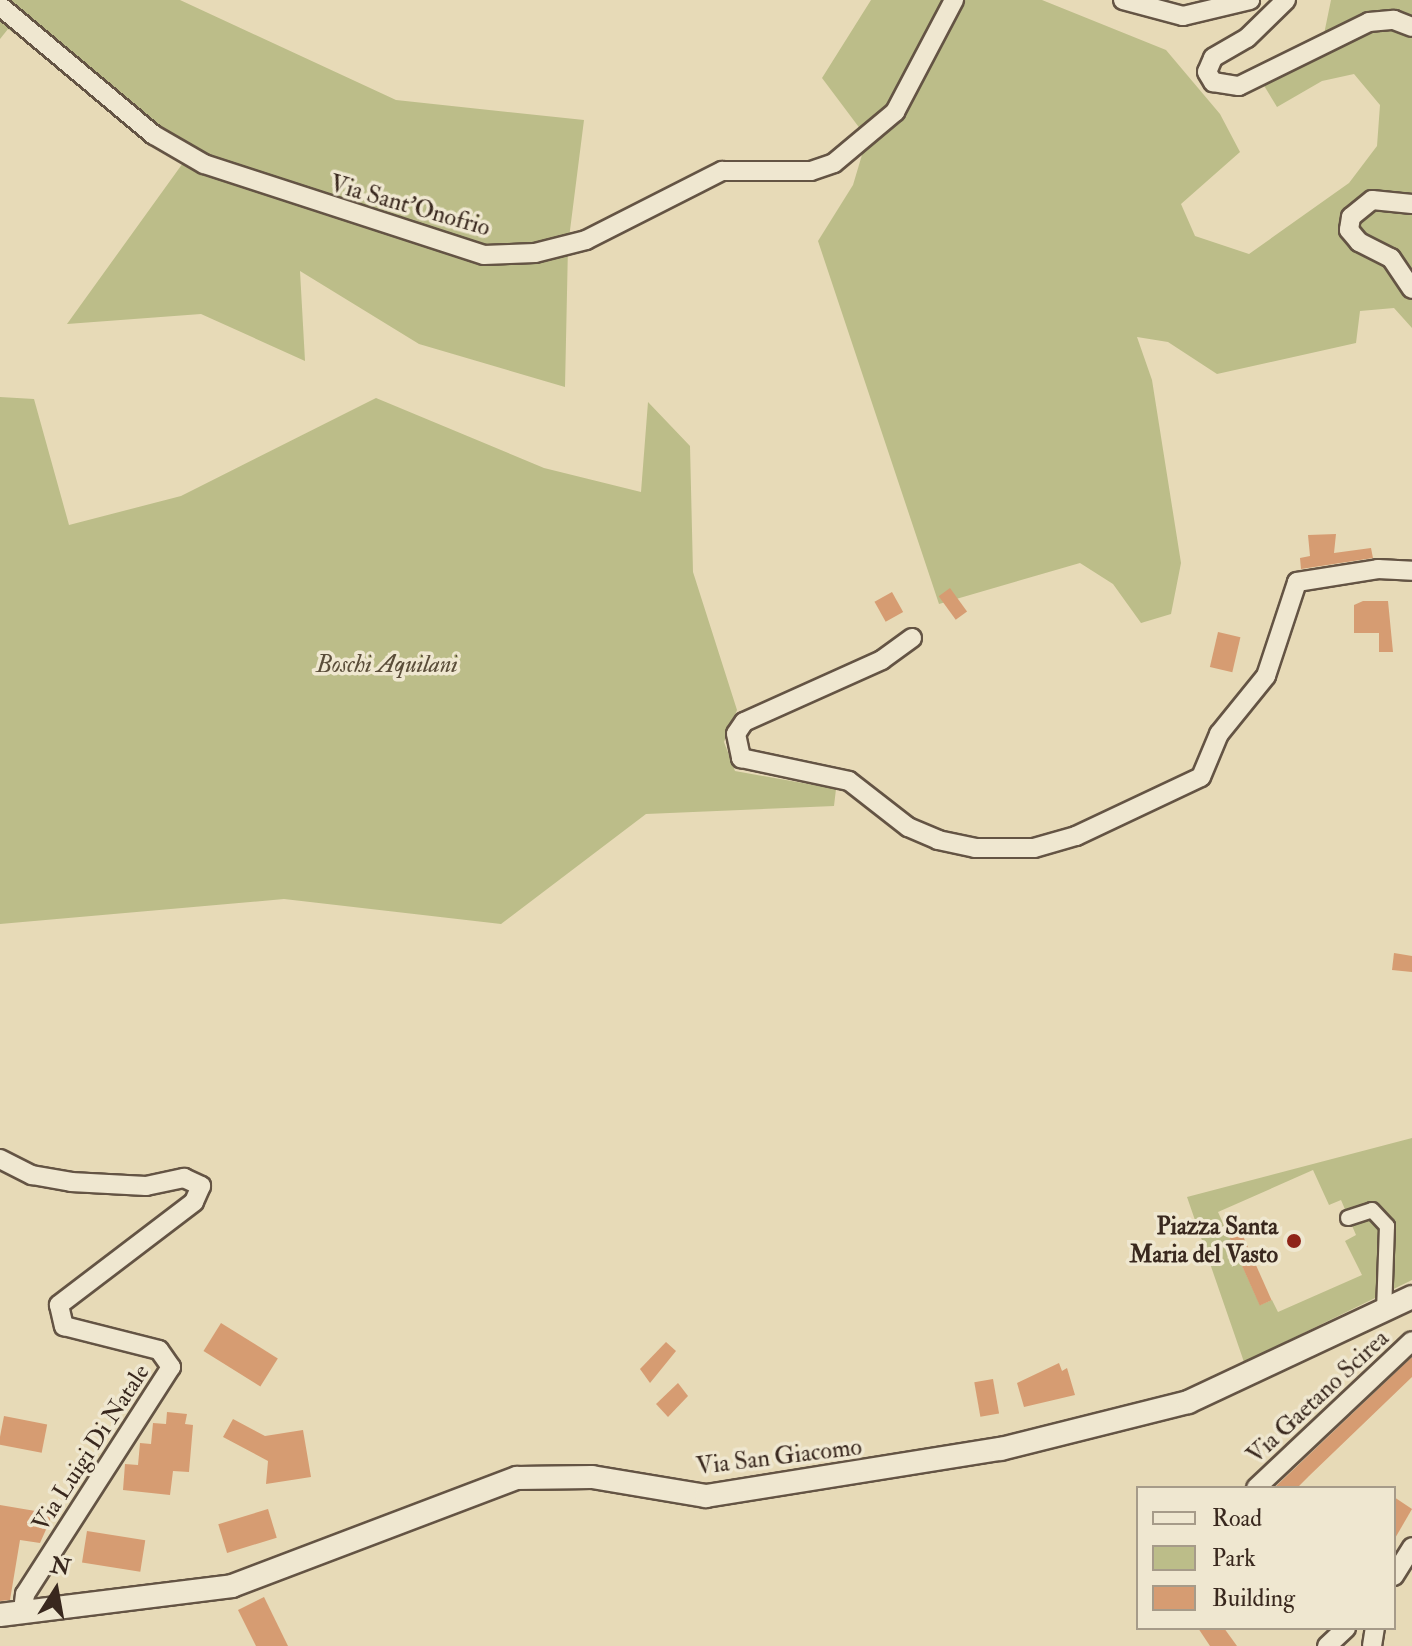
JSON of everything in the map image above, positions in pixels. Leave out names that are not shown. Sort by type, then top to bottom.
[{"type":"street","name":"Via Sant'Onofrio","points":[[0,6],[154,135],[204,164],[484,255],[535,253],[586,240],[722,171],[811,171],[834,163],[895,112],[954,0]]},
{"type":"street","points":[[1123,0],[1183,16],[1250,0]]},
{"type":"street","points":[[1286,0],[1247,38],[1213,58],[1207,72],[1213,82],[1239,86],[1369,22],[1394,20],[1412,27]]},
{"type":"street","points":[[1412,204],[1372,200],[1351,217],[1349,230],[1359,242],[1391,258],[1412,289]]},
{"type":"street","points":[[912,638],[882,660],[744,722],[736,734],[741,758],[849,781],[908,827],[938,840],[975,848],[1034,848],[1076,836],[1201,777],[1219,734],[1266,676],[1297,582],[1378,569],[1412,571]]},
{"type":"street","name":"Via Luigi Di Natale","points":[[0,1159],[32,1175],[71,1182],[146,1186],[184,1178],[201,1186],[194,1202],[59,1305],[64,1326],[159,1350],[171,1367],[25,1594],[23,1611]]},
{"type":"street","points":[[1348,1218],[1372,1210],[1387,1226],[1384,1312]]},
{"type":"street","name":"Via San Giacomo","points":[[0,1615],[232,1586],[517,1478],[592,1477],[706,1496],[1001,1449],[1188,1402],[1412,1297]]},
{"type":"street","name":"Via Gaetano Scirea","points":[[1258,1486],[1412,1341]]},
{"type":"street","points":[[1396,1573],[1412,1547]]},
{"type":"street","points":[[1327,1646],[1344,1630]]},
{"type":"green space","points":[[0,0],[180,0],[396,100],[584,120],[568,246],[565,387],[419,344],[300,271],[305,361],[201,314],[67,324],[188,156],[8,29],[0,39]]},
{"type":"green space","points":[[871,0],[1042,0],[1166,50],[1220,114],[1240,152],[1181,204],[1195,236],[1249,254],[1349,183],[1377,146],[1380,105],[1354,74],[1322,81],[1277,107],[1260,79],[1323,39],[1331,0],[1412,0],[1412,328],[1394,308],[1360,311],[1356,343],[1217,374],[1168,342],[1137,337],[1152,380],[1181,563],[1171,614],[1141,623],[1113,584],[1080,563],[939,604],[818,241],[853,185],[867,138],[822,78]]},
{"type":"green space","name":"Boschi Aquilani","points":[[0,397],[34,399],[69,525],[181,496],[376,398],[544,468],[641,492],[648,402],[690,446],[693,572],[737,710],[724,742],[735,771],[836,789],[834,806],[646,814],[501,924],[284,899],[0,924]]},
{"type":"green space","points":[[1412,1138],[1412,1280],[1244,1362],[1187,1197]],"holes":[[[1313,1170],[1329,1205],[1341,1200],[1356,1235],[1345,1241],[1362,1275],[1278,1312],[1272,1300],[1260,1305],[1218,1212]]]},
{"type":"building","points":[[1336,534],[1334,553],[1371,548],[1373,558],[1301,569],[1300,558],[1310,556],[1308,535]]},
{"type":"building","points":[[950,588],[967,611],[956,620],[939,596]]},
{"type":"building","points":[[892,592],[903,612],[886,622],[875,602]]},
{"type":"building","points":[[1363,601],[1388,601],[1393,652],[1379,652],[1379,633],[1354,633],[1354,605]]},
{"type":"building","points":[[1218,632],[1240,637],[1232,672],[1210,667]]},
{"type":"building","points":[[1394,953],[1412,956],[1412,972],[1392,970]]},
{"type":"building","points":[[1235,1218],[1272,1300],[1260,1306],[1223,1223]]},
{"type":"building","points":[[221,1323],[278,1359],[260,1386],[204,1351]]},
{"type":"building","points":[[666,1342],[676,1351],[650,1383],[640,1369]]},
{"type":"building","points":[[1412,1357],[1412,1377],[1299,1486],[1276,1486]]},
{"type":"building","points":[[1059,1363],[1062,1371],[1067,1368],[1075,1395],[1024,1407],[1017,1383]]},
{"type":"building","points":[[993,1379],[999,1413],[980,1417],[974,1382]]},
{"type":"building","points":[[678,1383],[688,1396],[668,1417],[656,1404]]},
{"type":"building","points":[[167,1412],[187,1414],[185,1424],[193,1425],[189,1472],[173,1471],[170,1495],[123,1490],[125,1464],[138,1465],[140,1443],[151,1444],[153,1423],[166,1424]]},
{"type":"building","points":[[4,1416],[47,1424],[42,1453],[0,1445]]},
{"type":"building","points":[[233,1419],[265,1436],[303,1430],[311,1477],[266,1484],[268,1461],[223,1437]]},
{"type":"building","points":[[1396,1498],[1412,1509],[1396,1537]]},
{"type":"building","points":[[0,1505],[53,1514],[40,1543],[20,1540],[10,1600],[0,1601]]},
{"type":"building","points":[[268,1509],[277,1538],[227,1553],[218,1524]]},
{"type":"building","points":[[87,1531],[145,1540],[140,1572],[82,1563]]},
{"type":"building","points":[[264,1597],[288,1646],[256,1646],[238,1610]]},
{"type":"building","points":[[1199,1630],[1225,1630],[1237,1646],[1210,1646]]},
{"type":"place","name":"Piazza Santa Maria del Vasto","points":[[1294,1241]]}]
